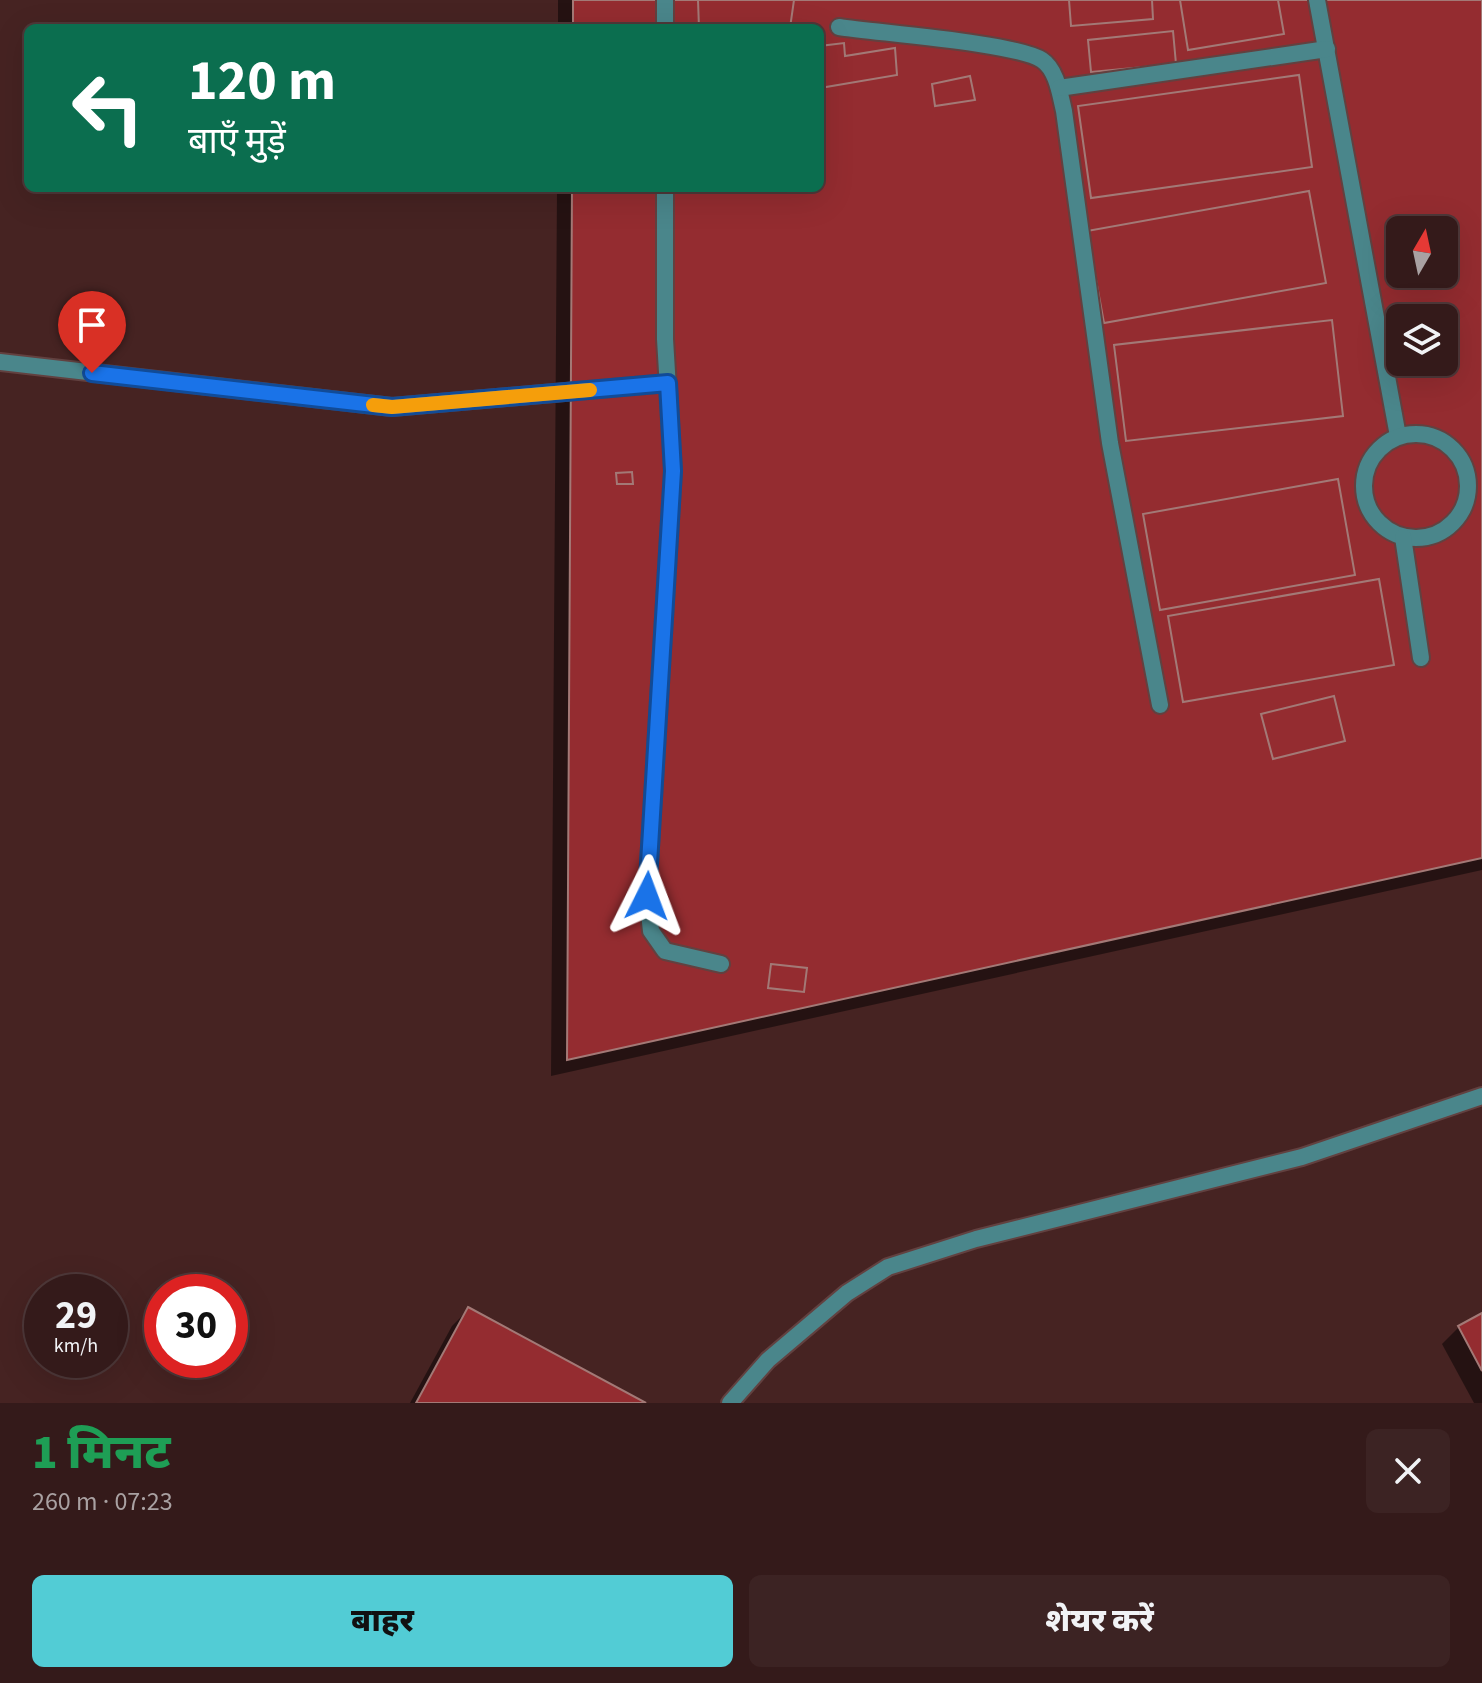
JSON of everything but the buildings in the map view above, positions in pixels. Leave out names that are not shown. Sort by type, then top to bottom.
[{"type":"street","points":[[665,0],[665,24]]},
{"type":"street","points":[[1317,0],[1398,436]]},
{"type":"street","points":[[839,27],[1007,50],[1042,60],[1059,88],[1110,443],[1160,705]]},
{"type":"street","points":[[1059,88],[1327,49]]},
{"type":"street","points":[[665,192],[668,383],[673,471],[647,896],[651,931],[665,951],[721,964]]},
{"type":"street","points":[[0,362],[392,407],[668,383]]},
{"type":"street","points":[[1416,433],[1442,441],[1475,475],[1465,503],[1450,526],[1436,534],[1403,537],[1375,520],[1363,490],[1371,458],[1398,436],[1416,433]]},
{"type":"street","points":[[1403,537],[1421,658]]},
{"type":"street","points":[[730,1403],[768,1360],[835,1302],[888,1267],[976,1239],[1302,1157],[1482,1096]]},
{"type":"slow traffic","points":[[373,405],[392,407],[590,390]]},
{"type":"route","points":[[92,373],[392,407],[668,383],[673,471],[647,896]]}]
